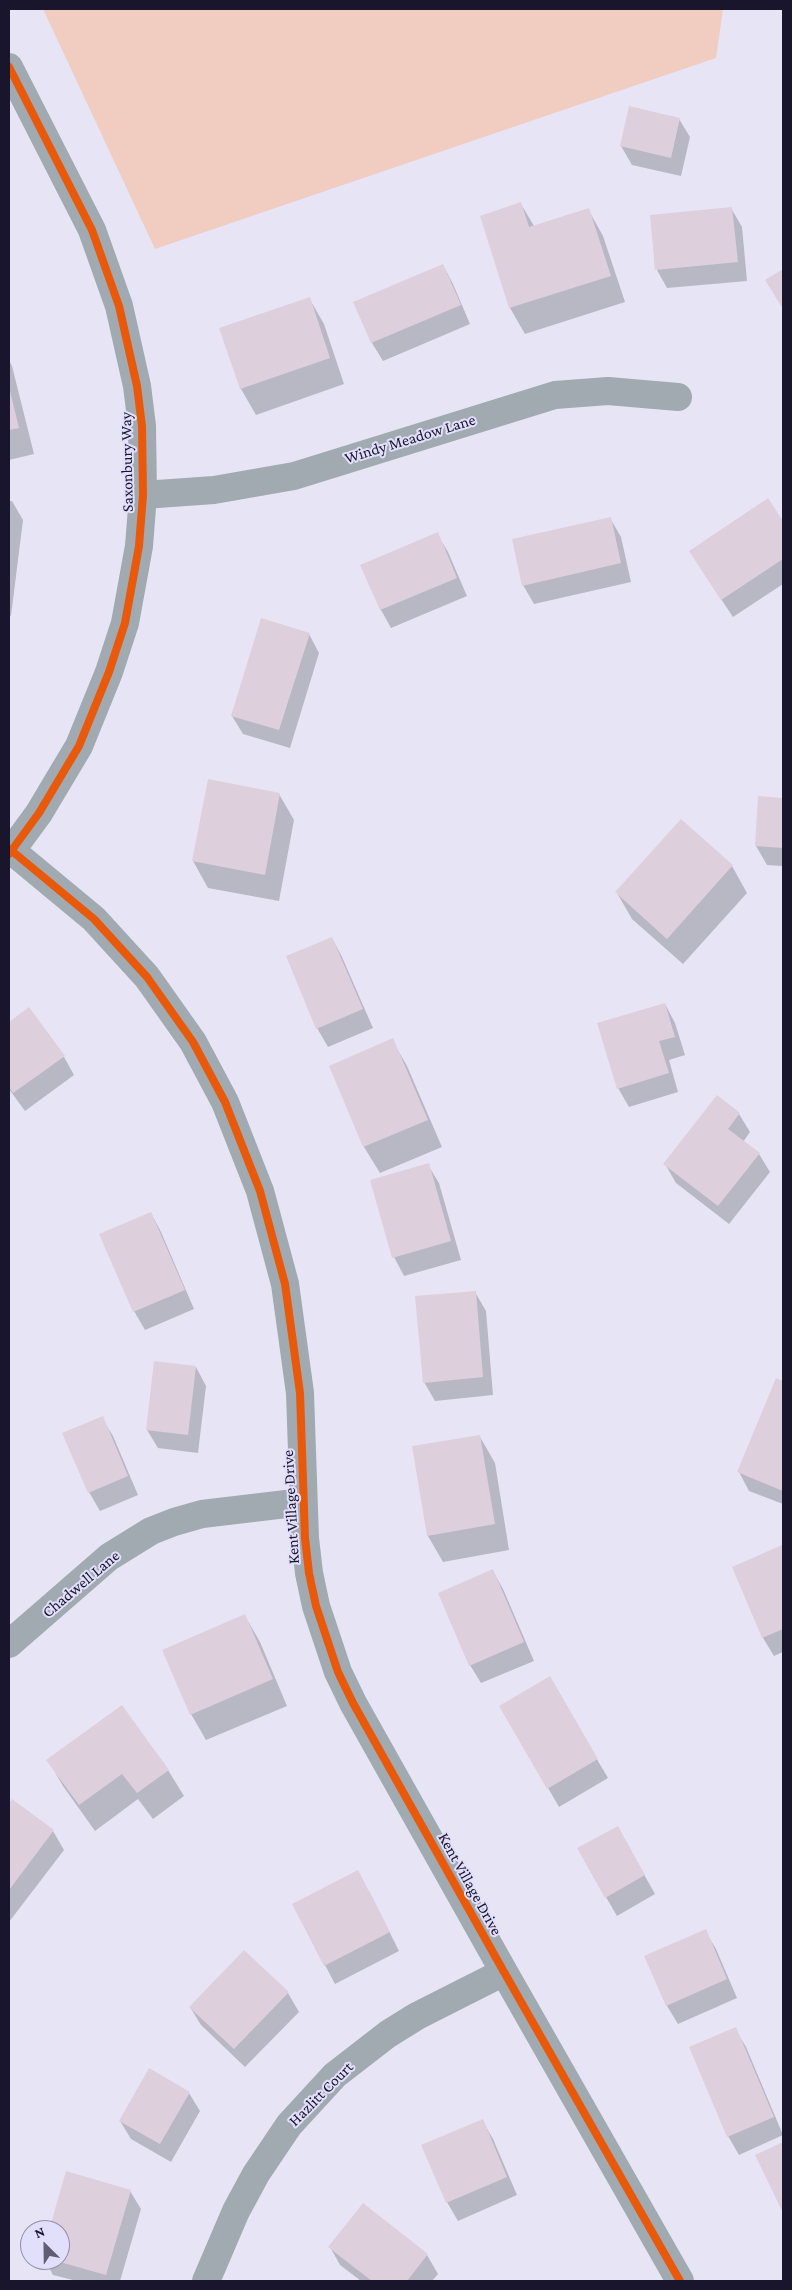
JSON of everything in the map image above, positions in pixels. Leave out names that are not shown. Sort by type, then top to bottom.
[{"type":"street","name":"Saxonbury Way","points":[[9,67],[92,230],[119,306],[137,386],[142,426],[143,495],[140,546],[124,623],[109,672],[78,746],[39,813],[10,852]]},
{"type":"street","name":"Windy Meadow Lane","points":[[143,495],[214,490],[294,476],[555,395],[608,391],[678,397]]},
{"type":"street","name":"Kent Village Drive","points":[[10,852],[94,919],[147,977],[192,1042],[225,1102],[260,1191],[285,1284],[300,1393],[303,1502],[309,1573],[316,1606],[338,1672],[353,1703],[504,1972],[680,2281]]},
{"type":"street","name":"Chadwell Lane","points":[[9,1644],[109,1557],[151,1532],[174,1522],[202,1514],[303,1502]]},
{"type":"street","name":"Hazlitt Court","points":[[206,2281],[236,2210],[256,2174],[289,2125],[335,2075],[388,2034],[416,2016],[504,1972]]},
{"type":"shaded area","points":[[43,9],[723,9],[716,58],[155,249]]},
{"type":"building","points":[[629,106],[680,118],[671,158],[620,146]]},
{"type":"building","points":[[521,202],[529,227],[589,208],[611,276],[509,308],[480,216]]},
{"type":"building","points":[[732,207],[738,262],[655,270],[650,215]]},
{"type":"building","points":[[443,264],[461,305],[371,343],[353,302]]},
{"type":"building","points":[[783,269],[783,309],[765,280]]},
{"type":"building","points":[[310,297],[330,358],[240,389],[219,328]]},
{"type":"building","points":[[9,387],[19,428],[9,430]]},
{"type":"building","points":[[768,498],[783,521],[783,559],[721,600],[689,551]]},
{"type":"building","points":[[611,517],[621,563],[522,586],[512,539]]},
{"type":"building","points":[[438,532],[457,578],[380,610],[360,565]]},
{"type":"building","points":[[261,618],[310,633],[279,730],[231,716]]},
{"type":"building","points":[[208,779],[280,793],[265,875],[192,861]]},
{"type":"building","points":[[758,796],[783,798],[783,848],[755,846]]},
{"type":"building","points":[[681,819],[733,865],[667,939],[615,892]]},
{"type":"building","points":[[332,937],[363,1009],[316,1029],[286,956]]},
{"type":"building","points":[[665,1003],[675,1037],[659,1041],[669,1073],[617,1089],[597,1023]]},
{"type":"building","points":[[29,1007],[65,1056],[13,1093],[9,1087],[9,1022]]},
{"type":"building","points":[[393,1038],[428,1120],[363,1147],[329,1066]]},
{"type":"building","points":[[717,1095],[740,1113],[728,1129],[760,1153],[718,1206],[663,1164]]},
{"type":"building","points":[[429,1163],[451,1241],[392,1258],[370,1180]]},
{"type":"building","points":[[151,1212],[185,1290],[133,1312],[99,1234]]},
{"type":"building","points":[[476,1291],[483,1377],[423,1383],[415,1296]]},
{"type":"building","points":[[154,1361],[196,1366],[188,1435],[146,1430]]},
{"type":"building","points":[[776,1378],[783,1381],[783,1491],[737,1472]]},
{"type":"building","points":[[103,1416],[128,1476],[88,1493],[62,1433]]},
{"type":"building","points":[[480,1435],[495,1524],[427,1536],[412,1446]]},
{"type":"building","points":[[782,1545],[783,1629],[762,1638],[732,1567]]},
{"type":"building","points":[[493,1569],[524,1642],[469,1666],[438,1593]]},
{"type":"building","points":[[245,1614],[273,1679],[190,1715],[162,1650]]},
{"type":"building","points":[[550,1676],[598,1759],[547,1789],[499,1706]]},
{"type":"building","points":[[122,1705],[169,1770],[137,1793],[122,1774],[79,1805],[46,1760]]},
{"type":"building","points":[[12,1799],[54,1830],[9,1890],[9,1804]]},
{"type":"building","points":[[618,1826],[645,1875],[605,1898],[577,1848]]},
{"type":"building","points":[[358,1870],[390,1932],[324,1966],[292,1904]]},
{"type":"building","points":[[706,1929],[727,1979],[666,2006],[644,1956]]},
{"type":"building","points":[[244,1950],[289,1992],[234,2049],[189,2007]]},
{"type":"building","points":[[736,2027],[774,2117],[727,2137],[689,2047]]},
{"type":"building","points":[[149,2068],[190,2092],[160,2144],[119,2121]]},
{"type":"building","points":[[483,2119],[507,2177],[446,2203],[421,2145]]},
{"type":"building","points":[[783,2142],[783,2213],[755,2155]]},
{"type":"building","points":[[66,2171],[131,2190],[106,2275],[70,2265],[70,2220],[52,2220]]},
{"type":"building","points":[[363,2203],[428,2254],[407,2281],[372,2281],[328,2247]]},
{"type":"cycle path","points":[[9,67],[92,230],[119,306],[137,386],[142,426],[143,495],[139,546],[125,623],[109,672],[79,746],[39,813],[9,854]]},
{"type":"cycle path","points":[[12,851],[94,919],[147,977],[193,1042],[225,1102],[260,1191],[285,1284],[300,1393],[305,1538],[309,1573],[316,1606],[338,1672],[353,1703],[504,1972],[680,2281]]}]
